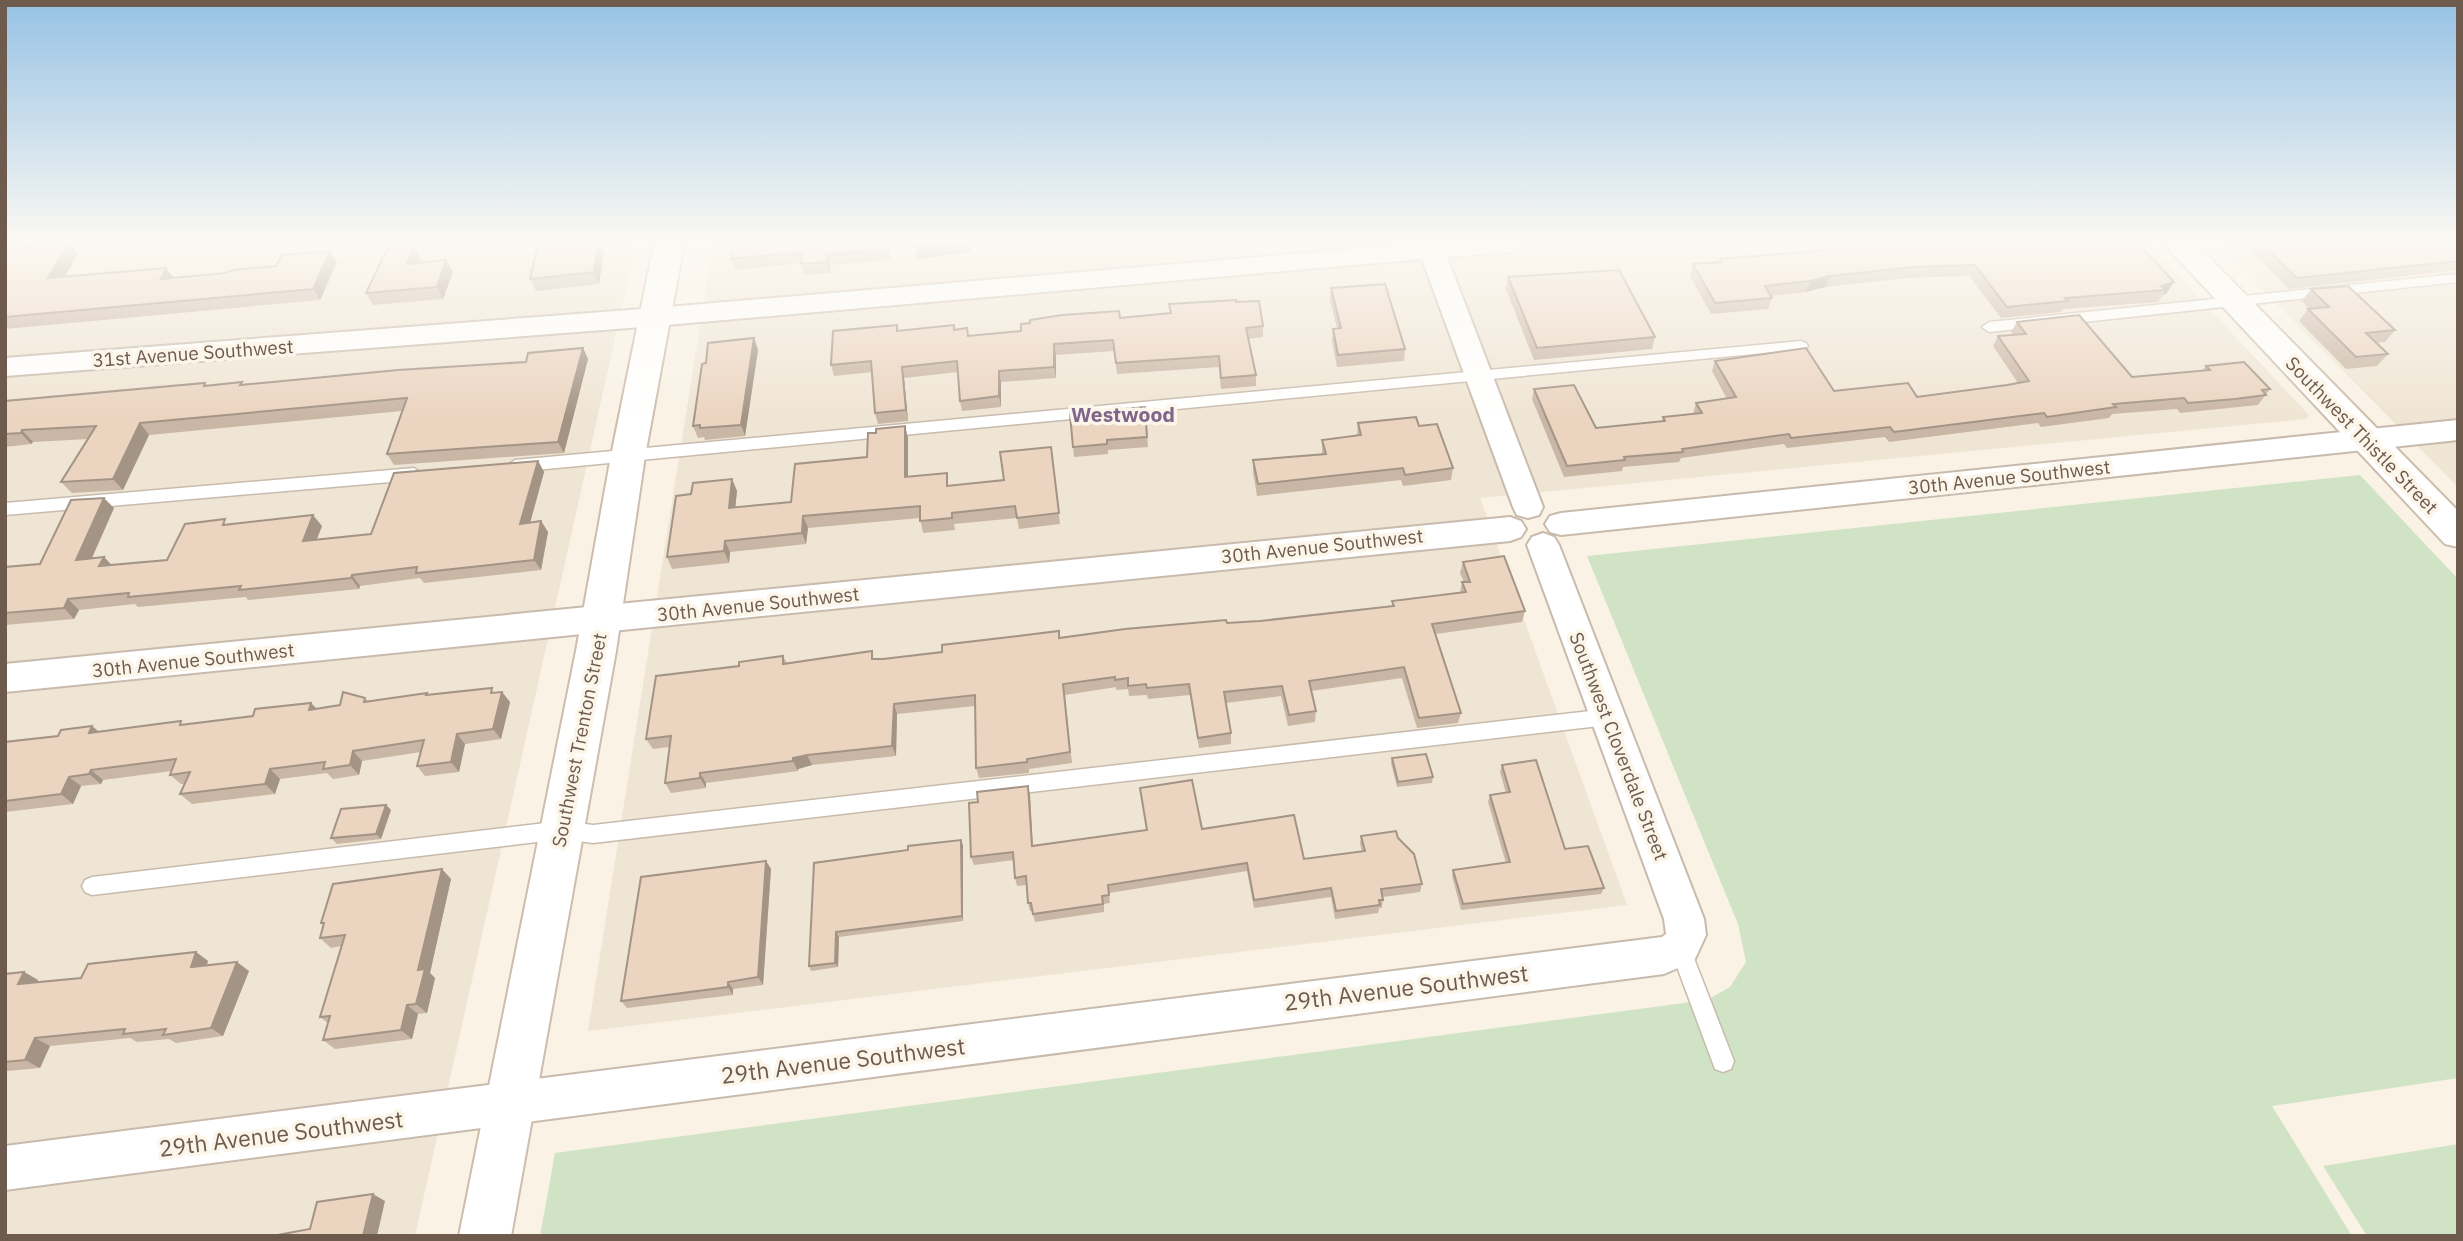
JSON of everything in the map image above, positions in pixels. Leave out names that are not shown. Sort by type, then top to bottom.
[{"type":"street","name":"Southwest Trenton Street","points":[[485,1236],[658,302]]},
{"type":"street","name":"31st Avenue Southwest","points":[[5,367],[824,302]]},
{"type":"street","points":[[1451,302],[1479,375],[1519,518],[1523,542],[1552,534]]},
{"type":"street","name":"Southwest Thistle Street","points":[[2235,303],[2458,534]]},
{"type":"street","name":"30th Avenue Southwest","points":[[1552,534],[2458,430]]},
{"type":"street","name":"30th Avenue Southwest","points":[[5,678],[601,620],[1519,518]]},
{"type":"street","name":"Southwest Cloverdale Street","points":[[1552,534],[1608,717],[1684,919],[1686,935],[1681,948]]},
{"type":"street","name":"29th Avenue Southwest","points":[[5,1168],[1664,955],[1681,948]]},
{"type":"lane","points":[[1989,327],[2245,302]]},
{"type":"lane","points":[[499,467],[1801,346]]},
{"type":"lane","points":[[5,509],[431,473]]},
{"type":"lane","points":[[92,886],[562,830],[600,833],[1608,717]]},
{"type":"lane","points":[[1681,948],[1723,1061]]},
{"type":"shaded area","points":[[5,302],[623,302],[415,1236],[5,1236]]},
{"type":"shaded area","points":[[704,302],[2203,302],[2309,415],[2306,419],[1480,498],[1627,905],[588,1031]]},
{"type":"shaded area","points":[[2274,302],[2458,302],[2458,487]]},
{"type":"green space","points":[[2360,475],[2458,579],[2458,1078],[2272,1106],[2352,1236],[540,1236],[555,1153],[1707,1000],[1730,987],[1746,962],[1738,924],[1587,556]]},
{"type":"green space","points":[[2458,1144],[2458,1236],[2367,1236],[2323,1166]]},
{"type":"building","points":[[5,302],[171,302],[5,317]]},
{"type":"building","points":[[1259,302],[1263,326],[1246,328],[1256,375],[1221,378],[1219,356],[1116,363],[1113,340],[1054,344],[1054,367],[999,371],[999,396],[960,401],[957,361],[902,367],[906,410],[875,413],[871,361],[831,365],[833,331],[897,325],[897,331],[954,325],[954,330],[967,328],[968,336],[1021,331],[1021,324],[1030,323],[1030,320],[1062,315],[1119,311],[1120,318],[1171,313],[1169,304]]},
{"type":"building","points":[[1334,302],[1391,302],[1405,349],[1338,355],[1333,329],[1341,328]]},
{"type":"building","points":[[1518,302],[1636,302],[1655,337],[1537,348]]},
{"type":"building","points":[[2003,302],[2059,302],[2007,307]]},
{"type":"building","points":[[2324,302],[2365,302],[2395,330],[2366,333],[2388,354],[2356,357],[2308,309],[2329,307]]},
{"type":"building","points":[[2079,315],[2132,377],[2210,370],[2206,366],[2244,362],[2270,389],[2262,390],[2266,395],[2235,399],[2188,403],[2184,398],[2113,404],[2116,407],[2047,417],[2044,413],[1894,432],[1890,427],[1791,438],[1789,434],[1682,449],[1683,452],[1624,457],[1625,460],[1567,466],[1534,389],[1574,385],[1596,428],[1665,421],[1663,417],[1702,413],[1696,403],[1736,397],[1715,361],[1806,348],[1834,391],[1908,383],[1917,397],[2007,385],[2029,381],[1998,336],[2026,334],[2017,322]]},
{"type":"building","points":[[754,338],[741,425],[700,428],[700,425],[693,426],[702,364],[706,363],[708,343]]},
{"type":"building","points":[[583,348],[558,442],[387,454],[407,398],[140,423],[113,479],[61,482],[96,426],[22,430],[21,433],[5,434],[5,401],[205,383],[204,386],[242,382],[240,385],[398,370],[526,362],[528,353]]},
{"type":"building","points":[[1145,407],[1147,437],[1107,440],[1107,444],[1073,447],[1070,414]]},
{"type":"building","points":[[1416,417],[1419,426],[1437,424],[1453,468],[1405,475],[1403,468],[1258,484],[1253,460],[1326,454],[1322,440],[1361,435],[1358,423]]},
{"type":"building","points":[[905,426],[905,477],[947,473],[947,486],[1004,480],[1000,452],[1051,447],[1059,513],[1017,518],[1015,506],[952,513],[952,518],[920,521],[920,506],[803,516],[802,533],[725,541],[724,551],[667,557],[676,496],[691,494],[693,483],[732,479],[729,508],[791,502],[795,464],[867,457],[868,433],[876,433],[876,429]]},
{"type":"building","points":[[538,461],[520,524],[541,521],[534,560],[416,573],[417,567],[352,575],[351,578],[239,590],[241,586],[128,597],[129,593],[68,599],[64,608],[5,613],[5,567],[40,564],[71,500],[104,498],[76,560],[104,557],[99,566],[167,560],[185,524],[225,519],[223,525],[313,515],[303,541],[371,534],[394,473]]},
{"type":"building","points":[[1504,556],[1525,611],[1432,624],[1461,713],[1419,718],[1404,667],[1309,681],[1316,711],[1289,715],[1282,686],[1224,692],[1231,733],[1198,738],[1189,684],[1147,688],[1146,684],[1128,686],[1128,678],[1115,680],[1115,677],[1063,684],[1070,752],[1027,759],[1027,762],[976,768],[975,695],[894,704],[892,746],[807,755],[793,758],[793,761],[700,773],[700,778],[665,783],[671,736],[646,739],[656,676],[739,666],[739,662],[783,656],[783,664],[872,651],[872,659],[883,659],[942,652],[942,645],[1059,631],[1059,638],[1125,629],[1226,620],[1227,623],[1260,621],[1394,606],[1392,601],[1466,592],[1462,582],[1470,582],[1463,562]]},
{"type":"building","points":[[492,688],[491,693],[502,692],[493,729],[457,734],[451,762],[417,766],[424,740],[353,751],[350,765],[323,769],[325,762],[270,769],[265,784],[180,794],[190,772],[170,775],[176,759],[91,770],[89,774],[69,777],[61,794],[5,801],[5,742],[58,736],[61,730],[92,726],[89,733],[181,721],[180,725],[253,716],[255,709],[311,703],[309,710],[340,705],[343,692],[365,698],[364,702]]},
{"type":"building","points":[[1426,754],[1433,777],[1398,782],[1392,758]]},
{"type":"building","points":[[1536,760],[1565,849],[1588,846],[1604,888],[1463,904],[1453,870],[1510,862],[1490,795],[1510,792],[1502,765]]},
{"type":"building","points":[[1192,780],[1202,829],[1294,815],[1304,859],[1365,851],[1361,836],[1396,831],[1398,838],[1414,854],[1422,884],[1381,889],[1383,900],[1379,900],[1380,905],[1336,911],[1331,888],[1254,900],[1247,863],[1108,885],[1109,895],[1102,896],[1103,904],[1033,914],[1031,903],[1028,903],[1026,876],[1015,878],[1013,852],[971,857],[969,803],[978,802],[977,792],[1028,786],[1032,846],[1147,830],[1140,788]]},
{"type":"building","points":[[386,805],[376,834],[331,838],[341,809]]},
{"type":"building","points":[[961,840],[962,916],[836,932],[835,963],[809,966],[814,863],[908,850],[908,846]]},
{"type":"building","points":[[766,861],[758,977],[728,982],[728,987],[621,1001],[641,877]]},
{"type":"building","points":[[442,869],[418,970],[425,969],[416,1004],[407,1005],[401,1030],[323,1040],[330,1016],[320,1017],[345,935],[320,938],[324,923],[321,923],[333,884]]},
{"type":"building","points":[[196,952],[191,967],[237,962],[211,1028],[163,1035],[166,1029],[123,1034],[125,1029],[35,1038],[25,1060],[5,1062],[5,974],[24,972],[18,984],[81,978],[88,964]]},
{"type":"building","points":[[373,1194],[363,1236],[272,1236],[310,1229],[317,1202]]},
{"type":"district","name":"Westwood","points":[[1123,415]]}]
